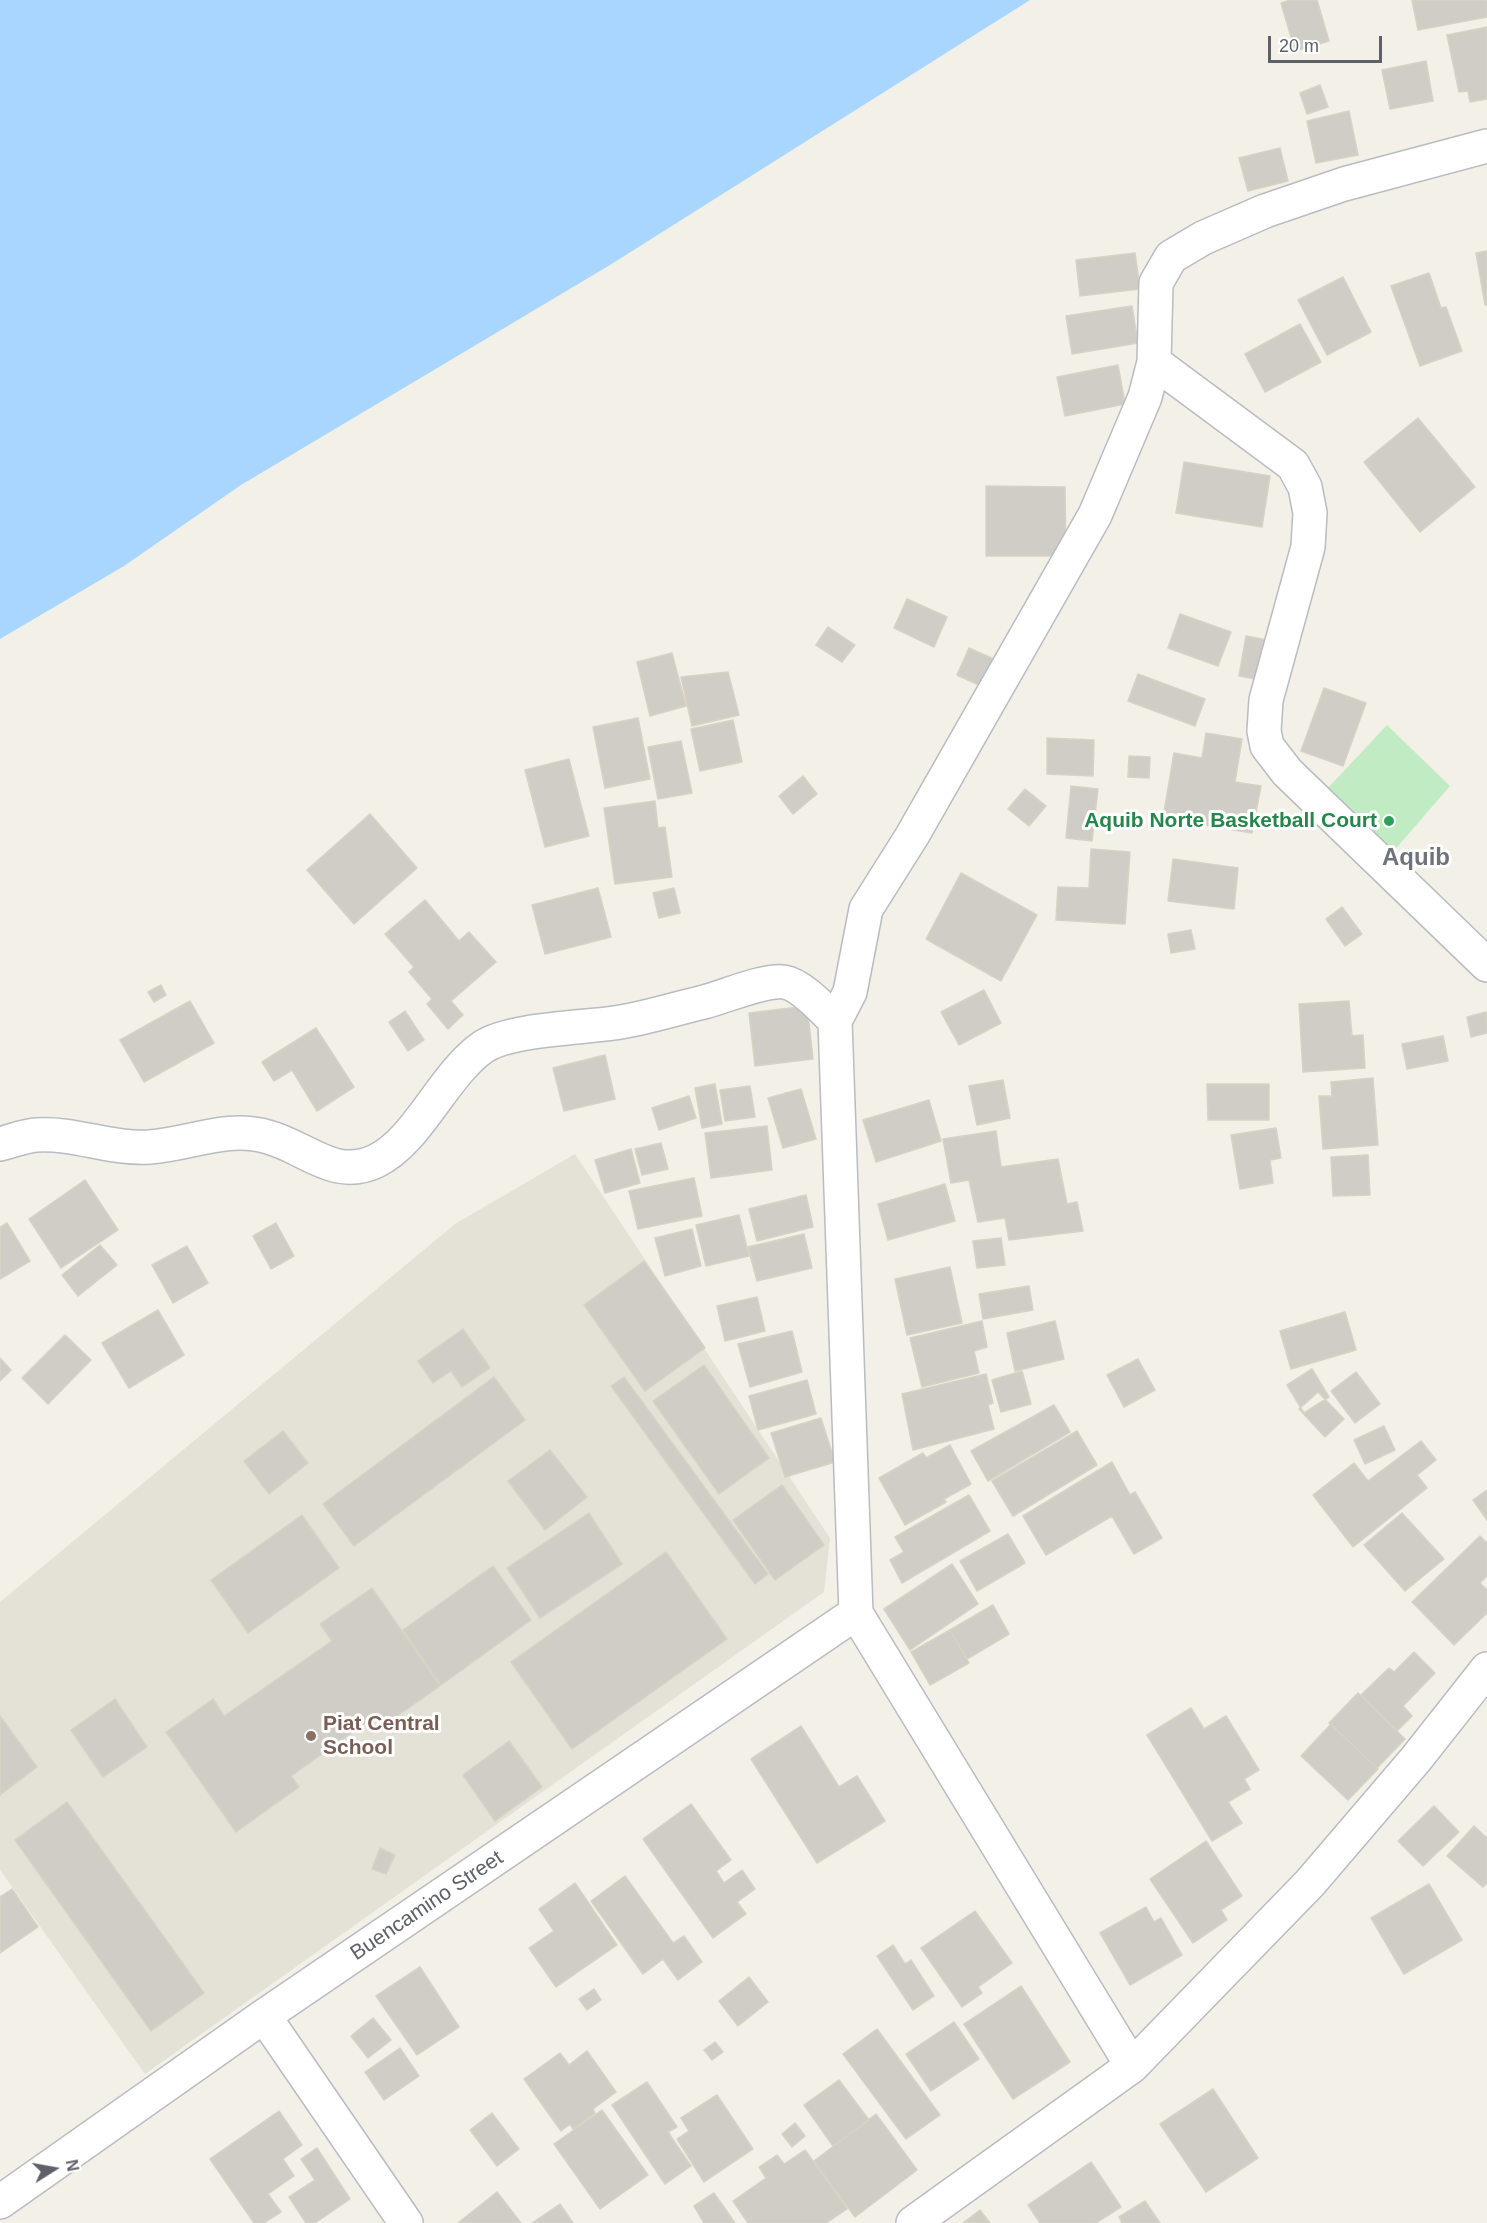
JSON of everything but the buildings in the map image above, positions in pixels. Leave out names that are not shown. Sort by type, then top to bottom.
[{"type":"street","points":[[1132,2066],[856,1613],[835,1020],[850,992],[866,909],[912,836],[1095,515],[1145,397],[1154,362],[1156,283],[1171,257],[1203,237],[1264,212],[1344,184],[1487,146]]},
{"type":"street","points":[[1154,362],[1293,465],[1305,487],[1310,513],[1308,547],[1266,700],[1264,731],[1268,746],[1287,772],[1487,965]]},
{"type":"street","points":[[0,1144],[36,1135],[148,1147],[174,1144],[219,1133],[244,1132],[271,1138],[332,1167],[353,1167],[376,1161],[399,1143],[459,1070],[484,1046],[515,1036],[548,1029],[616,1023],[753,987],[785,982],[809,995],[835,1020]]},
{"type":"street","name":"Buencamino Street","points":[[0,2202],[264,2016],[856,1613]]},
{"type":"street","points":[[913,2223],[1132,2066],[1310,1883],[1416,1759],[1487,1669]]},
{"type":"street","points":[[264,2016],[406,2223]]},
{"type":"shaded area","name":"Piat Central School","points":[[575,1154],[830,1538],[824,1592],[145,2074],[0,1870],[0,1602],[455,1224]]},
{"type":"green space","name":"Aquib Norte Basketball Court","points":[[1387,725],[1450,786],[1392,853],[1327,789]]},
{"type":"water","points":[[0,0],[1030,0],[610,265],[241,485],[124,566],[0,639]]},
{"type":"place","name":"Aquib Norte Basketball Court","points":[[1389,821]]},
{"type":"place","name":"Piat Central School","points":[[311,1736]]},
{"type":"district","name":"Aquib","points":[[1416,858]]}]
